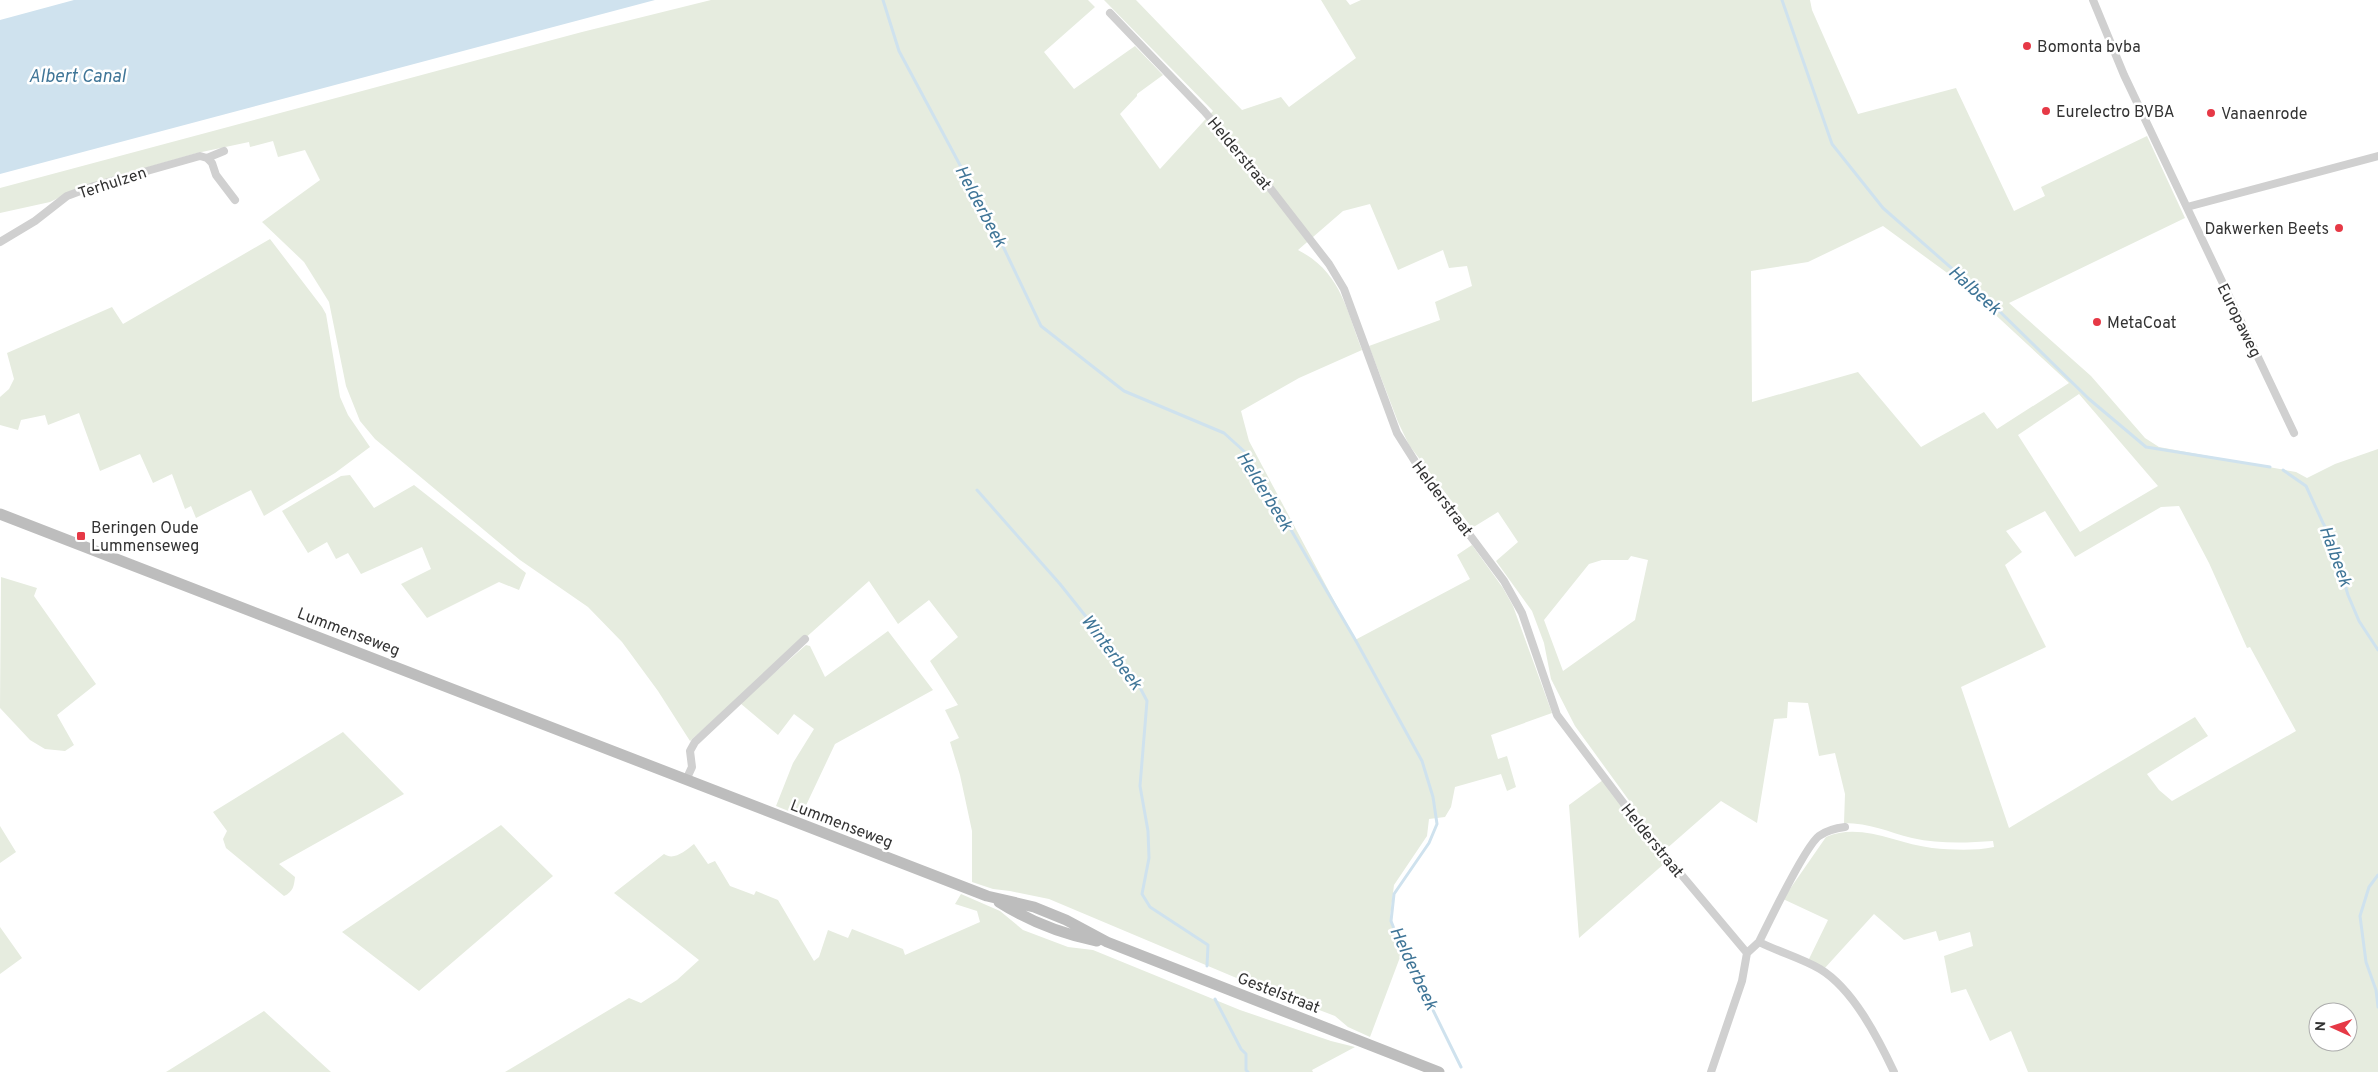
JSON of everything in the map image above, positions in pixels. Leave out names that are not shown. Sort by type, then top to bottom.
[{"type":"main road","name":"Lummenseweg","points":[[0,514],[990,897]]},
{"type":"main road","name":"Gestelstraat","points":[[990,897],[1030,920],[1063,933],[1106,942],[1439,1072]]},
{"type":"street","name":"Europaweg","points":[[2093,0],[2124,75],[2294,433]]},
{"type":"street","name":"Helderstraat","points":[[1110,13],[1204,110],[1270,188],[1329,264],[1344,289],[1397,433],[1416,463],[1504,580],[1522,613],[1557,715],[1643,828],[1747,953]]},
{"type":"street","name":"Terhulzen","points":[[0,242],[35,221],[67,196],[188,158],[200,156],[207,158],[224,151]]},
{"type":"street","points":[[2187,208],[2378,156]]},
{"type":"street","points":[[207,158],[235,200]]},
{"type":"street","points":[[686,780],[692,766],[690,750],[695,742],[805,640]]},
{"type":"street","points":[[1711,1072],[1742,981],[1747,953],[1759,942],[1807,850],[1818,837],[1836,828],[1845,827]]},
{"type":"street","points":[[1759,942],[1805,962],[1829,976],[1856,1005],[1894,1072]]},
{"type":"shaded area","points":[[711,0],[1088,0],[1095,7],[1044,52],[1074,89],[1135,46],[1163,75],[1137,94],[1120,114],[1160,169],[1213,111],[1104,0],[1136,0],[1242,110],[1281,97],[1289,107],[1356,58],[1321,0],[1346,0],[1350,5],[1361,0],[1810,0],[1812,10],[1858,114],[1956,88],[2014,211],[2045,196],[2041,187],[2147,136],[2185,218],[2009,303],[2091,376],[2145,438],[2159,447],[2296,472],[2307,478],[2335,464],[2378,449],[2378,1072],[2028,1072],[2011,1031],[1990,1041],[1966,989],[1951,993],[1944,956],[1973,946],[1970,932],[1939,941],[1936,931],[1904,940],[1874,914],[1824,969],[1808,961],[1828,920],[1783,899],[1826,837],[1852,832],[1879,835],[1932,848],[1963,850],[1994,847],[1993,841],[1963,843],[1932,841],[1912,838],[1871,826],[1844,823],[1845,794],[1835,753],[1819,756],[1808,703],[1788,702],[1787,718],[1774,719],[1757,823],[1721,801],[1665,850],[1575,726],[1551,679],[1544,643],[1532,611],[1496,561],[1518,542],[1498,512],[1472,528],[1409,445],[1398,422],[1369,346],[1440,320],[1435,302],[1472,286],[1467,266],[1449,268],[1443,250],[1398,270],[1370,204],[1343,211],[1298,250],[1324,269],[1333,280],[1346,306],[1362,350],[1299,378],[1241,411],[1249,441],[1355,640],[1470,579],[1457,555],[1472,545],[1503,588],[1513,606],[1552,713],[1491,735],[1498,759],[1507,756],[1516,787],[1507,791],[1501,774],[1455,787],[1451,807],[1445,817],[1429,819],[1427,836],[1394,885],[1390,917],[1402,952],[1370,1037],[1348,1027],[1335,1016],[1246,982],[1049,899],[993,889],[972,882],[972,831],[960,775],[950,742],[959,738],[945,710],[958,705],[930,661],[958,637],[929,600],[898,624],[869,581],[690,741],[658,691],[622,642],[588,607],[520,560],[375,439],[360,421],[346,386],[329,302],[304,262],[262,222],[320,180],[305,150],[278,157],[273,141],[250,147],[249,142],[197,153],[83,186],[50,202],[0,213],[0,188],[582,32]],"holes":[[[1883,226],[1961,283],[2069,383],[1997,429],[1984,412],[1921,447],[1858,372],[1752,402],[1751,271],[1808,262]],[[2079,394],[2158,486],[2080,532],[2018,435]],[[2179,506],[2209,563],[2247,648],[2250,647],[2296,731],[2172,801],[2159,790],[2147,774],[2208,736],[2195,717],[2009,828],[1961,687],[2046,647],[2005,565],[2022,552],[2006,531],[2045,511],[2075,557],[2161,507]],[[1631,556],[1648,560],[1635,620],[1563,671],[1544,620],[1589,564],[1602,560],[1628,560]]]},
{"type":"shaded area","points":[[270,239],[326,314],[340,397],[348,415],[370,447],[335,473],[264,516],[251,490],[196,518],[191,506],[185,509],[172,474],[153,483],[140,454],[100,471],[79,413],[48,425],[45,415],[21,420],[18,430],[0,425],[0,397],[9,389],[14,379],[7,353],[112,307],[123,324]]},
{"type":"shaded area","points":[[350,475],[374,508],[414,485],[526,573],[519,590],[499,582],[427,618],[401,584],[431,569],[422,547],[361,574],[348,553],[336,559],[327,542],[308,553],[282,511],[341,476]]},
{"type":"shaded area","points":[[1,577],[37,588],[34,596],[96,684],[57,715],[74,745],[65,751],[45,749],[30,740],[0,708]]},
{"type":"shaded area","points":[[888,631],[933,690],[835,744],[801,816],[776,806],[793,763],[814,729],[794,714],[778,735],[740,703],[806,645],[810,646],[825,677]]},
{"type":"shaded area","points":[[343,732],[404,794],[279,864],[295,877],[292,888],[284,896],[226,848],[223,839],[227,831],[213,812]]},
{"type":"shaded area","points":[[1603,780],[1665,863],[1579,938],[1569,805]]},
{"type":"shaded area","points":[[501,825],[553,876],[419,991],[342,932]]},
{"type":"shaded area","points":[[0,826],[16,852],[0,863]]},
{"type":"shaded area","points":[[694,844],[708,864],[715,861],[730,886],[754,895],[756,891],[778,900],[814,961],[819,957],[828,930],[848,938],[852,929],[903,949],[905,955],[980,922],[977,911],[955,904],[961,894],[1000,911],[1023,930],[1068,947],[1093,950],[1240,1010],[1331,1041],[1355,1047],[1312,1070],[1313,1072],[505,1072],[629,998],[641,1003],[677,980],[699,960],[614,893],[664,854],[676,856]]},
{"type":"shaded area","points":[[0,927],[22,958],[0,974]]},
{"type":"shaded area","points":[[264,1011],[331,1072],[166,1072]]},
{"type":"water","name":"Albert Canal","points":[[74,0],[655,0],[0,174],[0,20]]},
{"type":"waterway","name":"Helderbeek","points":[[883,0],[899,51],[999,238],[1041,326],[1124,391],[1224,433],[1246,453],[1356,641],[1422,761],[1433,797],[1437,824],[1429,843],[1394,894],[1391,921],[1461,1067]]},
{"type":"waterway","name":"Halbeek","points":[[1782,0],[1832,144],[1883,208],[1989,301],[2089,399],[2146,447],[2270,467]]},
{"type":"waterway","name":"Halbeek","points":[[2283,470],[2306,486],[2331,537],[2348,595],[2359,621],[2378,650]]},
{"type":"waterway","name":"Winterbeek","points":[[977,490],[1060,584],[1135,678],[1147,701],[1140,786],[1148,831],[1149,858],[1142,894],[1150,907],[1208,945],[1207,966]]},
{"type":"waterway","name":"Halbeek","points":[[2378,875],[2369,887],[2360,916],[2366,962],[2376,990],[2378,1007]]},
{"type":"waterway","name":"Winterbeek","points":[[1215,999],[1241,1049],[1246,1054],[1246,1070],[1248,1072]]},
{"type":"place","name":"Bomonta bvba","points":[[2027,46]]},
{"type":"place","name":"Eurelectro BVBA","points":[[2046,111]]},
{"type":"place","name":"Vanaenrode","points":[[2211,113]]},
{"type":"place","name":"Dakwerken Beets","points":[[2339,228]]},
{"type":"place","name":"MetaCoat","points":[[2097,322]]},
{"type":"place","name":"Beringen Oude Lummenseweg","points":[[81,536]]}]
